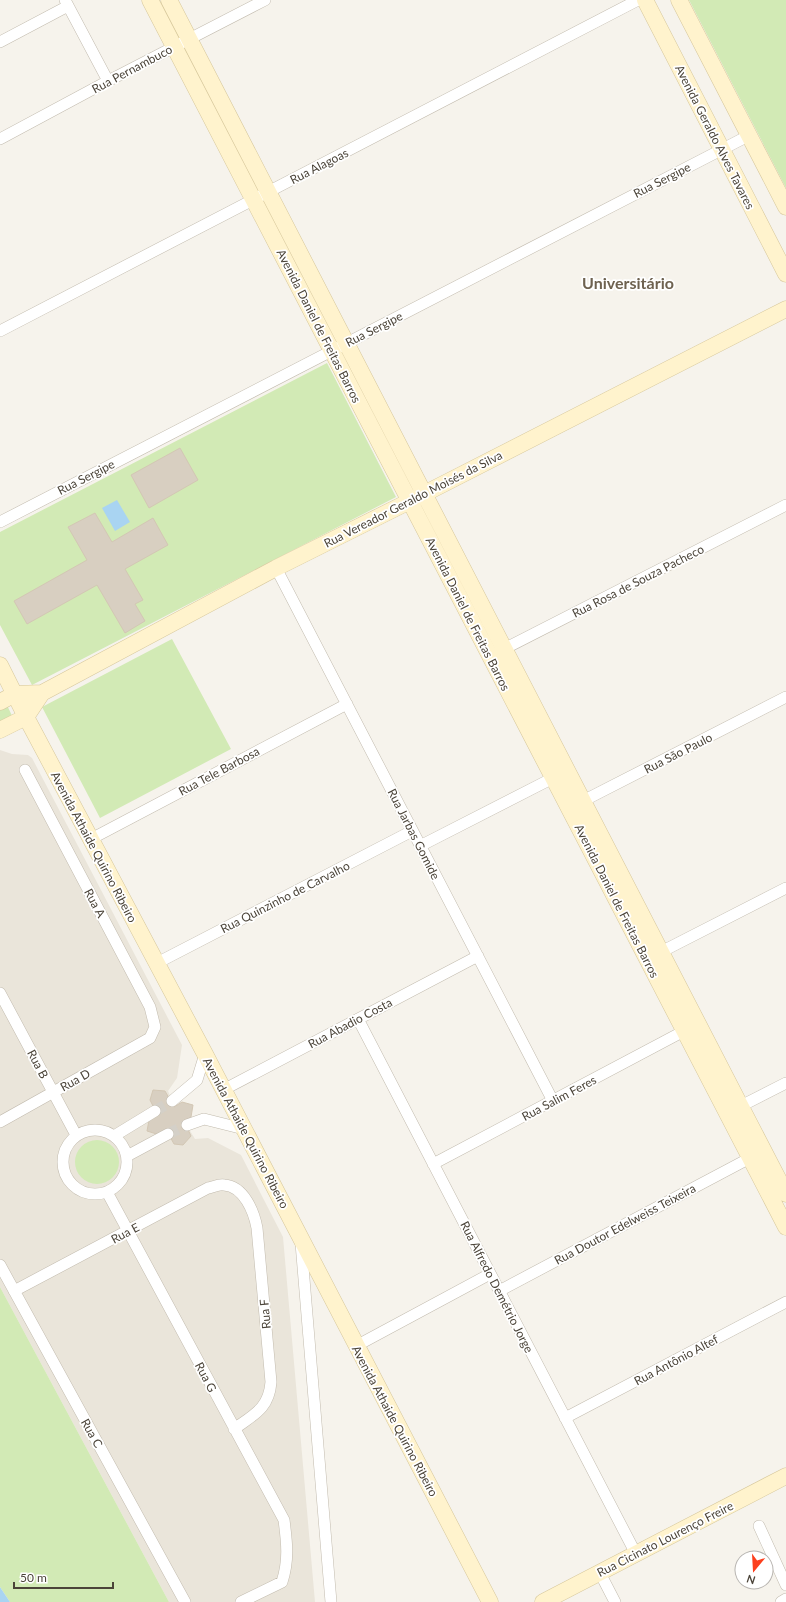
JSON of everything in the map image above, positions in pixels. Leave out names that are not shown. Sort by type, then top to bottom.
[{"type":"street","name":"Avenida Daniel de Freitas Barros","points":[[150,0],[332,350],[417,498],[734,1110],[750,1158],[786,1227]]},
{"type":"street","name":"Avenida Daniel de Freitas Barros","points":[[169,0],[346,343],[417,498]]},
{"type":"street","name":"Rua Pernambuco","points":[[0,139],[265,0]]},
{"type":"street","name":"Rua Alagoas","points":[[0,331],[638,0]]},
{"type":"street","name":"Avenida Geraldo Alves Tavares","points":[[645,0],[786,274]]},
{"type":"street","points":[[679,0],[786,207]]},
{"type":"street","points":[[0,42],[67,3],[108,81]]},
{"type":"street","name":"Rua Sergipe","points":[[0,522],[748,136]]},
{"type":"street","name":"Rua Vereador Geraldo Moisés da Silva","points":[[15,694],[42,693],[276,568],[417,498],[786,309]]},
{"type":"street","name":"Rua Rosa de Souza Pacheco","points":[[497,653],[786,505]]},
{"type":"street","name":"Rua Jarbas Gomide","points":[[276,568],[553,1101]]},
{"type":"street","name":"Avenida Daniel de Freitas Barros","points":[[497,653],[553,778],[576,805]]},
{"type":"street","name":"Avenida Athaide Quirino Ribeiro","points":[[0,665],[490,1602]]},
{"type":"street","name":"Rua Vereador Geraldo Moisés da Silva","points":[[26,717],[42,693]]},
{"type":"street","points":[[0,702],[15,694]]},
{"type":"street","name":"Rua São Paulo","points":[[576,805],[786,697]]},
{"type":"street","name":"Rua Tele Barbosa","points":[[90,839],[347,704]]},
{"type":"street","points":[[0,730],[26,717]]},
{"type":"street","name":"Rua A","points":[[25,770],[150,1007],[154,1027],[150,1038]]},
{"type":"street","points":[[420,846],[553,778]]},
{"type":"street","name":"Rua Quinzinho de Carvalho","points":[[156,964],[412,831]]},
{"type":"street","points":[[654,956],[786,888]]},
{"type":"street","name":"Rua Abadio Costa","points":[[223,1090],[478,956]]},
{"type":"street","name":"Avenida Daniel de Freitas Barros","points":[[654,956],[684,1031],[786,1194]]},
{"type":"street","name":"Rua B","points":[[0,993],[76,1136]]},
{"type":"street","name":"Rua Alfredo Demétrio Jorge","points":[[358,1020],[636,1554]]},
{"type":"street","name":"Rua Salim Feres","points":[[433,1164],[684,1031]]},
{"type":"street","name":"Rua D","points":[[0,1122],[150,1038]]},
{"type":"street","points":[[172,1101],[197,1080],[204,1054]]},
{"type":"street","points":[[734,1110],[786,1083]]},
{"type":"street","points":[[114,1136],[155,1111]]},
{"type":"street","points":[[187,1125],[204,1119],[244,1129]]},
{"type":"street","points":[[85,1131],[105,1131],[114,1136],[120,1141],[127,1156],[127,1167],[124,1177],[117,1186],[108,1192],[96,1194],[84,1192],[74,1186],[67,1177],[63,1166],[63,1155],[68,1144],[76,1136],[85,1131]]},
{"type":"street","points":[[127,1156],[168,1134]]},
{"type":"street","name":"Rua Doutor Edelweiss Teixeira","points":[[499,1291],[750,1158]]},
{"type":"street","name":"Rua E","points":[[14,1291],[208,1188],[224,1185],[237,1189]]},
{"type":"street","name":"Rua F","points":[[234,1429],[265,1405],[270,1394],[271,1382],[257,1228],[249,1204],[237,1189]]},
{"type":"street","name":"Rua G","points":[[108,1192],[284,1520],[287,1545],[287,1567],[282,1582],[241,1602]]},
{"type":"street","points":[[300,1238],[331,1602]]},
{"type":"street","name":"Rua C","points":[[0,1265],[185,1602]]},
{"type":"street","points":[[356,1346],[490,1274]]},
{"type":"street","name":"Rua Antônio Altef","points":[[565,1418],[786,1302]]},
{"type":"street","name":"Rua Cicinato Lourenço Freire","points":[[543,1602],[786,1476]]},
{"type":"street","points":[[759,1526],[786,1585]]},
{"type":"street","points":[[600,1572],[616,1602]]},
{"type":"street","points":[[781,1602],[786,1599]]},
{"type":"shaded area","points":[[0,750],[12,754],[28,755],[32,758],[182,1045],[177,1078],[168,1091],[172,1101],[195,1139],[208,1138],[241,1155],[283,1237],[315,1602],[169,1602],[0,1287]]},
{"type":"green space","points":[[689,0],[786,0],[786,188]]},
{"type":"green space","points":[[327,363],[396,497],[32,685],[0,625],[0,532]]},
{"type":"green space","points":[[172,639],[231,749],[100,818],[42,707]]},
{"type":"green space","points":[[6,703],[14,720],[0,721],[0,706]]},
{"type":"green space","points":[[93,1140],[101,1140],[106,1141],[113,1146],[118,1153],[118,1171],[113,1178],[106,1183],[93,1184],[85,1181],[78,1174],[75,1166],[75,1158],[78,1150],[85,1143]]},
{"type":"green space","points":[[0,1287],[169,1602],[10,1602],[0,1587]]},
{"type":"water","points":[[117,500],[130,522],[115,531],[102,508]]},
{"type":"water","points":[[0,1587],[10,1602],[0,1602]]},
{"type":"building","points":[[180,448],[198,480],[149,508],[131,475]]},
{"type":"building","points":[[95,513],[112,542],[153,518],[168,545],[125,569],[143,600],[135,604],[145,621],[125,633],[97,585],[27,624],[14,601],[87,560],[68,527]]},
{"type":"building","points":[[153,1090],[165,1091],[174,1107],[182,1102],[193,1105],[191,1117],[184,1121],[191,1136],[183,1145],[174,1144],[168,1133],[163,1136],[147,1131],[150,1115],[156,1112],[150,1100]]},
{"type":"tunnel","points":[[155,1111],[172,1101]]},
{"type":"tunnel","points":[[168,1134],[187,1125]]},
{"type":"district","name":"Universitário","points":[[628,282]]}]
